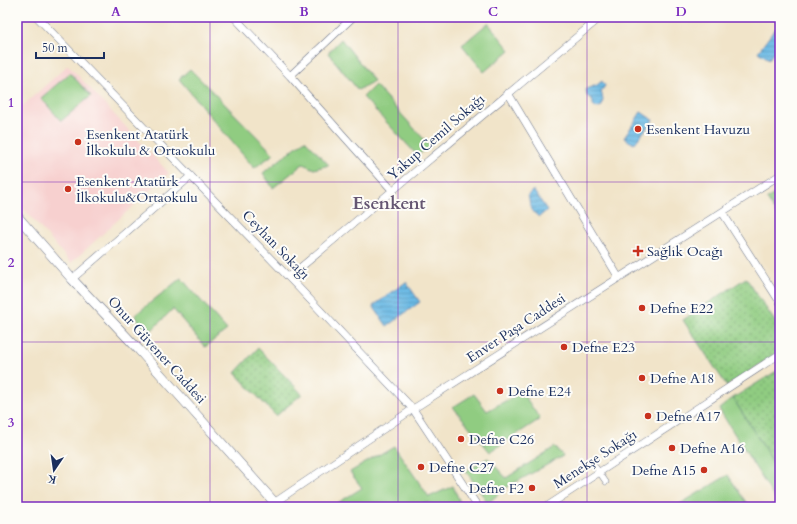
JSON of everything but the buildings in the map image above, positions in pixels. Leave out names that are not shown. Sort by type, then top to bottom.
[{"type":"street","name":"Ceyhan Sokağı","points":[[37,17],[289,277],[413,409],[478,507]]},
{"type":"street","points":[[234,17],[290,76],[393,191]]},
{"type":"street","points":[[290,76],[353,17]]},
{"type":"street","name":"Yakup Cemil Sokağı","points":[[289,277],[601,17]]},
{"type":"street","points":[[508,93],[619,278]]},
{"type":"street","name":"Enver Paşa Caddesi","points":[[272,505],[413,409],[780,175]]},
{"type":"street","points":[[72,279],[191,176]]},
{"type":"street","points":[[722,212],[780,302]]},
{"type":"street","name":"Onur Güvener Caddesi","points":[[17,216],[72,279],[144,355],[272,505]]},
{"type":"street","name":"Menekşe Sokağı","points":[[546,507],[780,354]]},
{"type":"street","points":[[592,462],[606,482]]},
{"type":"shaded area","name":"Esenkent Atatürk İlkokulu & Ortaokulu","points":[[68,65],[169,173],[71,263],[17,201],[17,111]]},
{"type":"green space","points":[[488,23],[510,50],[484,72],[462,45]]},
{"type":"green space","points":[[341,39],[374,81],[358,90],[328,53]]},
{"type":"green space","points":[[190,69],[274,154],[254,168],[179,79]]},
{"type":"green space","points":[[70,73],[91,96],[61,121],[41,98]]},
{"type":"green space","points":[[375,85],[431,147],[417,155],[363,97]]},
{"type":"green space","points":[[305,140],[329,165],[314,169],[303,164],[273,188],[263,173]]},
{"type":"green space","points":[[780,190],[780,220],[767,199]]},
{"type":"green space","points":[[181,278],[227,330],[205,347],[173,309],[147,335],[135,315]]},
{"type":"green space","points":[[746,278],[780,329],[780,351],[727,386],[683,320]]},
{"type":"green space","points":[[258,348],[302,394],[276,416],[235,373]]},
{"type":"green space","points":[[780,369],[780,473],[733,398]]},
{"type":"green space","points":[[522,392],[540,419],[490,452],[453,407],[474,394],[487,411]]},
{"type":"green space","points":[[733,398],[780,473],[780,507],[719,409]]},
{"type":"green space","points":[[394,446],[429,497],[453,486],[462,507],[433,507],[430,503],[424,503],[418,507],[331,507],[362,488],[350,472]]},
{"type":"green space","points":[[555,447],[563,456],[507,487],[488,503],[466,471],[488,458],[506,478]]},
{"type":"green space","points":[[728,475],[749,507],[675,507]]},
{"type":"water","points":[[775,29],[780,32],[780,44],[769,59],[758,52]]},
{"type":"water","points":[[602,81],[605,86],[601,91],[603,99],[602,106],[597,108],[593,105],[593,100],[587,96],[586,89],[597,85]]},
{"type":"water","name":"Esenkent Havuzu","points":[[641,112],[653,120],[634,144],[624,138]]},
{"type":"water","points":[[533,190],[547,210],[539,217],[531,210],[528,195]]},
{"type":"water","points":[[406,282],[420,302],[387,326],[373,306]]},
{"type":"place","name":"Esenkent Havuzu","points":[[638,129]]},
{"type":"place","name":"Esenkent Atatürk İlkokulu & Ortaokulu","points":[[78,142]]},
{"type":"place","name":"Esenkent Atatürk İlkokulu&Ortaokulu","points":[[68,189]]},
{"type":"place","name":"Sağlık Ocağı","points":[[638,251]]},
{"type":"place","name":"Defne E22","points":[[642,308]]},
{"type":"place","name":"Defne E23","points":[[564,347]]},
{"type":"place","name":"Defne A18","points":[[642,378]]},
{"type":"place","name":"Defne E24","points":[[500,391]]},
{"type":"place","name":"Defne A17","points":[[648,416]]},
{"type":"place","name":"Defne C26","points":[[461,439]]},
{"type":"place","name":"Defne A16","points":[[672,448]]},
{"type":"place","name":"Defne C27","points":[[421,467]]},
{"type":"place","name":"Defne A15","points":[[704,470]]},
{"type":"place","name":"Defne F2","points":[[532,488]]},
{"type":"district","name":"Esenkent","points":[[389,203]]}]
